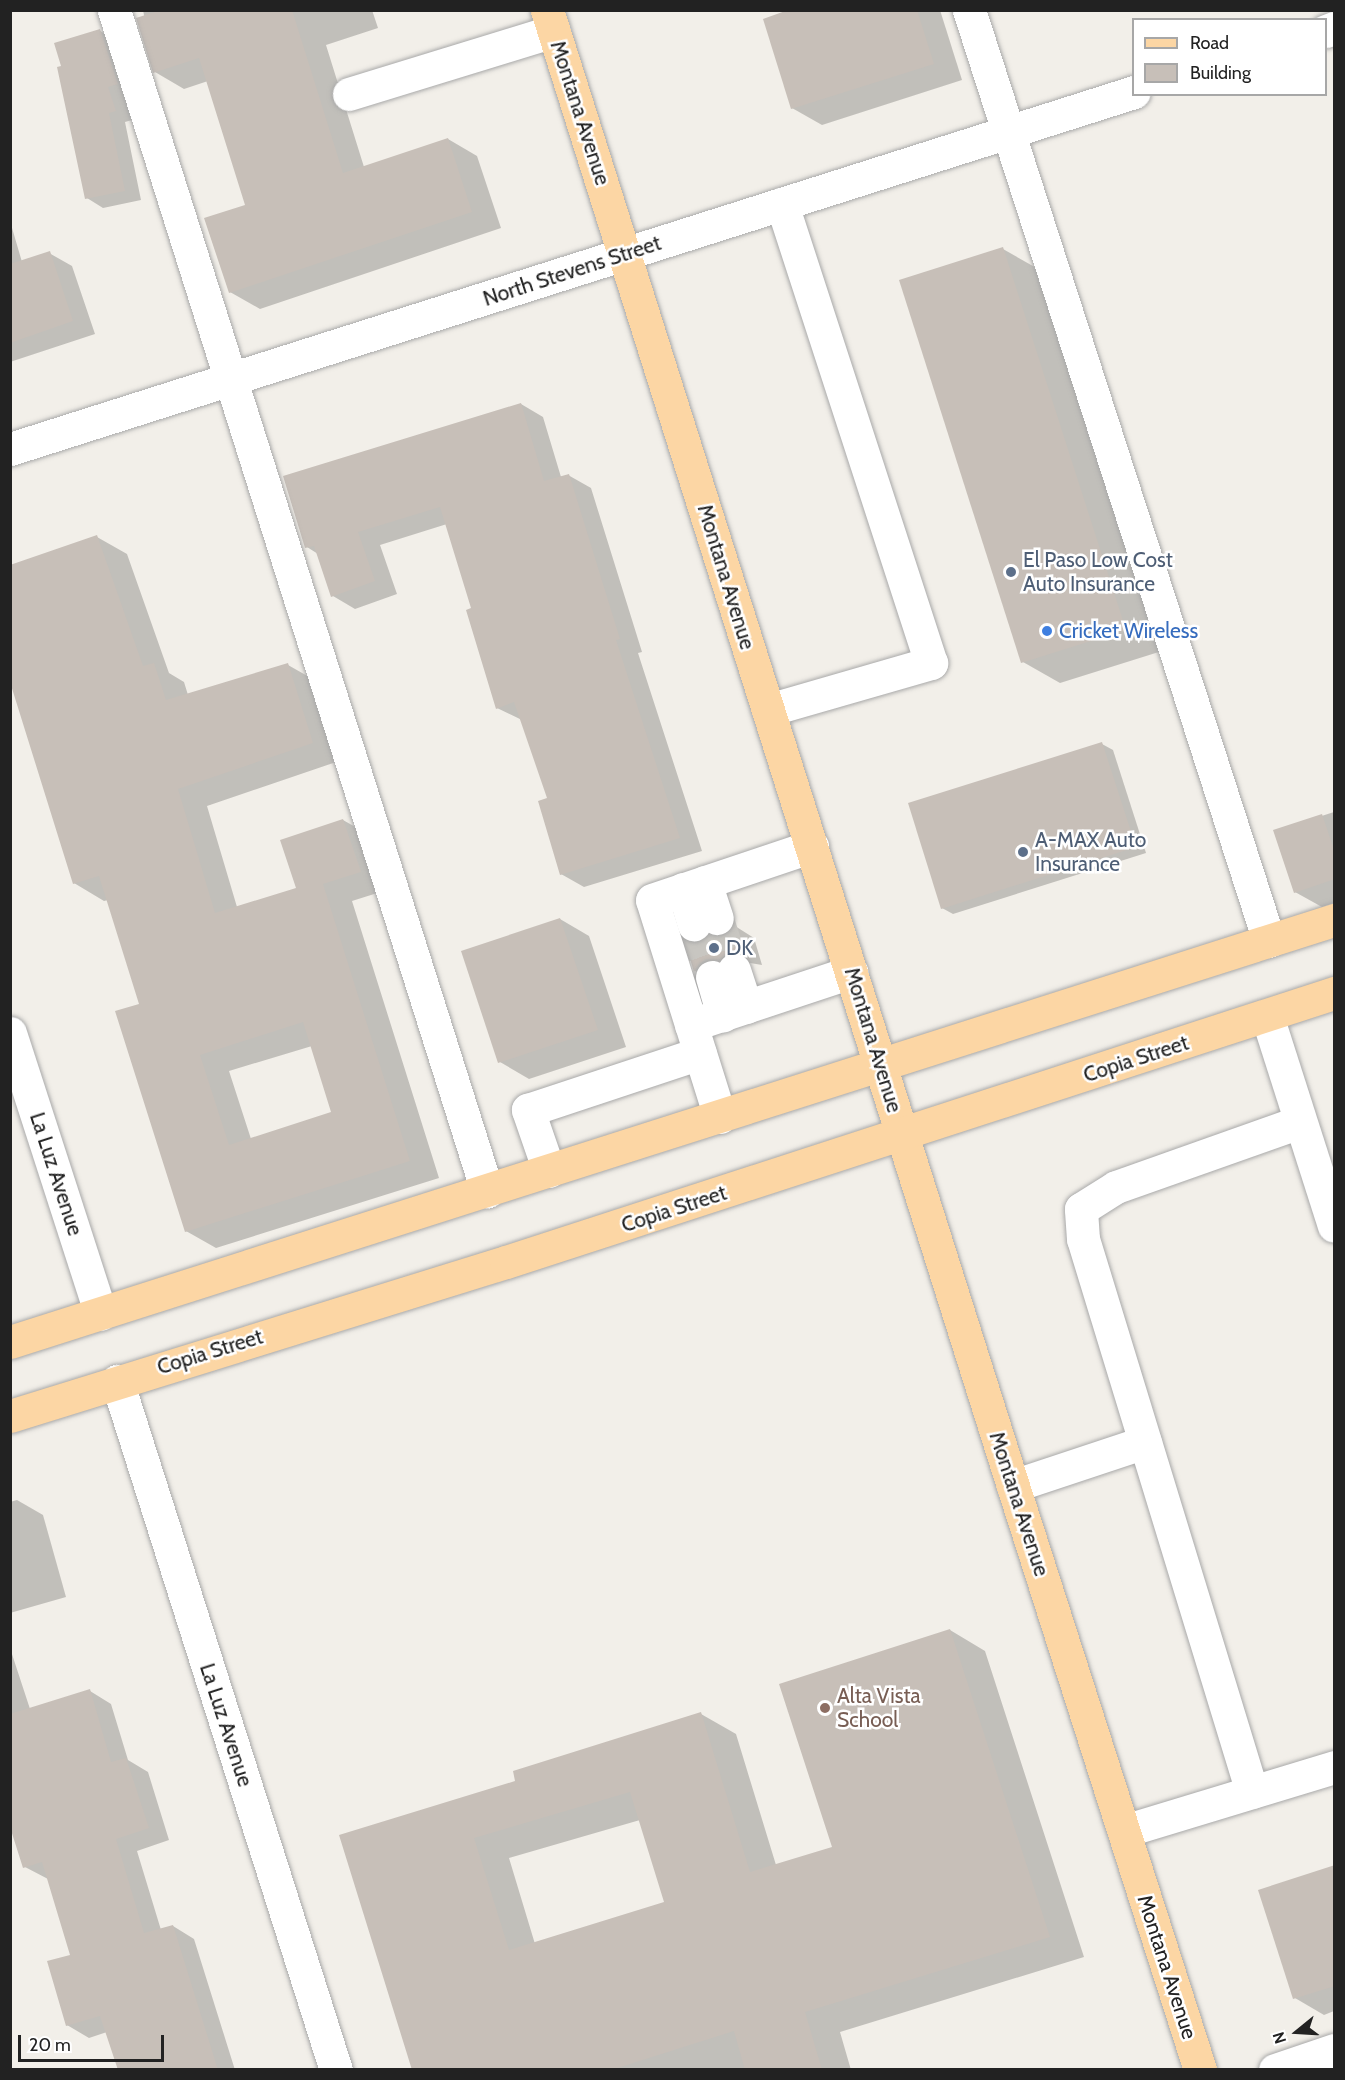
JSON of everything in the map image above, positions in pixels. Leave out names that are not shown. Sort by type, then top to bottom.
[{"type":"main road","name":"Montana Avenue","points":[[550,21],[1200,2070]]},
{"type":"main road","points":[[10,1342],[881,1067],[1335,920]]},
{"type":"main road","name":"Copia Street","points":[[10,1416],[902,1136],[1335,993]]},
{"type":"street","points":[[114,10],[487,1191]]},
{"type":"street","points":[[969,10],[1269,941]]},
{"type":"street","points":[[349,94],[550,21]]},
{"type":"street","name":"North Stevens Street","points":[[10,449],[1132,93]]},
{"type":"street","points":[[768,710],[931,663],[782,204]]},
{"type":"street","points":[[720,1117],[652,900],[812,846]]},
{"type":"street","points":[[694,886],[706,921]]},
{"type":"street","points":[[549,1171],[528,1110],[695,1039],[734,1011],[851,972]]},
{"type":"street","points":[[723,974],[734,1011]]},
{"type":"street","points":[[1267,1016],[1335,1226]]},
{"type":"street","name":"La Luz Avenue","points":[[10,1034],[101,1314]]},
{"type":"street","points":[[1252,1792],[1083,1239],[1081,1209],[1116,1186],[1300,1122]]},
{"type":"street","name":"La Luz Avenue","points":[[117,1381],[336,2070]]},
{"type":"street","points":[[1013,1486],[1145,1442]]},
{"type":"street","points":[[1124,1830],[1335,1767]]},
{"type":"street","points":[[1275,2070],[1335,2050]]},
{"type":"building","points":[[161,10],[292,10],[343,173],[448,138],[472,212],[229,293],[204,218],[245,205],[199,58],[153,73],[136,18]]},
{"type":"building","points":[[788,10],[917,10],[934,64],[791,109],[763,19]]},
{"type":"building","points":[[100,29],[118,84],[108,87],[116,111],[109,113],[125,191],[85,199],[57,67],[61,66],[54,43]]},
{"type":"building","points":[[1003,247],[1126,630],[1021,663],[899,280]]},
{"type":"building","points":[[50,251],[73,321],[10,343],[10,264]]},
{"type":"building","points":[[521,403],[544,481],[569,474],[620,639],[616,640],[680,838],[560,875],[538,801],[547,798],[514,702],[496,709],[466,610],[471,608],[440,507],[358,532],[375,581],[331,597],[314,546],[305,548],[283,476]]},
{"type":"building","points":[[97,535],[143,666],[154,663],[166,700],[288,663],[313,743],[178,789],[215,913],[296,888],[280,840],[343,819],[361,872],[323,884],[410,1161],[185,1232],[115,1011],[139,1004],[99,876],[73,884],[10,682],[10,565]],"holes":[[[303,1022],[331,1112],[229,1145],[200,1055]]]},
{"type":"building","points":[[1102,742],[1136,847],[941,909],[908,803]]},
{"type":"building","points":[[1322,814],[1335,853],[1335,879],[1294,893],[1273,830]]},
{"type":"building","points":[[560,918],[598,1030],[498,1063],[461,951]]},
{"type":"building","points":[[734,924],[743,954],[729,952],[719,960],[706,959],[694,972],[684,939],[699,942],[709,934],[722,936],[731,931]]},
{"type":"building","points":[[950,1629],[1050,1937],[805,2012],[822,2070],[745,2070],[734,2031],[611,2070],[412,2070],[339,1835],[515,1781],[513,1771],[701,1712],[750,1872],[832,1847],[779,1684]],"holes":[[[630,1792],[664,1902],[509,1950],[474,1838]]]},
{"type":"building","points":[[90,1689],[111,1762],[126,1758],[149,1828],[116,1839],[144,1933],[173,1925],[218,2070],[118,2070],[100,2016],[66,2026],[47,1961],[70,1955],[42,1862],[23,1868],[10,1827],[10,1714]]},
{"type":"building","points":[[1335,1865],[1335,1986],[1293,1999],[1258,1890]]},
{"type":"tunnel","points":[[717,918],[734,970]]},
{"type":"tunnel","points":[[694,924],[712,977]]},
{"type":"place","name":"El Paso Low Cost Auto Insurance","points":[[1011,572]]},
{"type":"place","name":"Cricket Wireless","points":[[1047,631]]},
{"type":"place","name":"A-MAX Auto Insurance","points":[[1023,852]]},
{"type":"place","name":"DK","points":[[714,948]]},
{"type":"place","name":"Alta Vista School","points":[[825,1708]]}]
